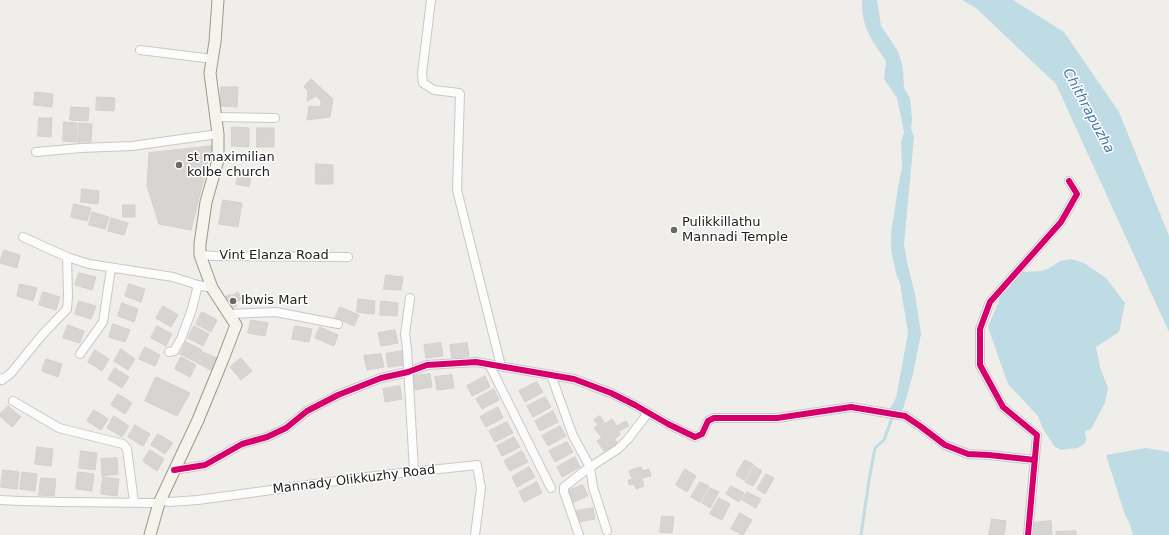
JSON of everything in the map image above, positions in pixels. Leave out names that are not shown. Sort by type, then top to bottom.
[{"type":"main road","points":[[150,535],[159,501],[198,420],[224,359],[236,325],[212,288],[200,255],[200,244],[206,202],[218,160],[218,134],[210,73],[215,42],[218,0]]},
{"type":"street","points":[[431,0],[422,74],[423,84],[434,90],[460,94],[457,190],[501,366]]},
{"type":"street","points":[[140,50],[213,59]]},
{"type":"street","points":[[216,117],[275,118]]},
{"type":"street","points":[[36,152],[132,146],[218,134]]},
{"type":"street","points":[[1028,535],[1037,435],[1003,407],[980,365],[980,330],[990,302],[1061,222],[1077,194],[1069,181]]},
{"type":"street","points":[[23,237],[67,257],[89,264],[173,277],[212,288]]},
{"type":"street","name":"Vint Elanza Road","points":[[200,255],[348,257]]},
{"type":"street","points":[[0,378],[2,380],[11,373],[42,335],[67,309],[67,257]]},
{"type":"street","points":[[80,354],[103,322],[111,268]]},
{"type":"street","points":[[169,352],[174,350],[181,339],[192,309],[198,285]]},
{"type":"street","points":[[410,298],[405,334],[408,349],[414,471]]},
{"type":"street","points":[[228,314],[276,312],[338,324]]},
{"type":"street","points":[[174,470],[205,465],[242,444],[267,438],[286,428],[307,411],[338,395],[381,378],[427,366],[476,362],[574,378],[611,393],[695,437],[702,434],[708,421],[714,418],[777,418],[851,407],[905,416],[945,445],[968,454],[1035,460]]},
{"type":"street","points":[[489,364],[551,488]]},
{"type":"street","points":[[551,375],[573,436],[590,467],[593,487],[607,531]]},
{"type":"street","points":[[13,401],[59,428],[123,444],[127,449],[134,502]]},
{"type":"street","points":[[579,535],[564,492],[564,487],[590,467],[618,449],[628,439],[648,412]]},
{"type":"street","name":"Mannady Olikkuzhy Road","points":[[0,500],[33,502],[169,502],[205,499],[317,483],[477,464],[481,488],[475,535]]},
{"type":"water","points":[[862,0],[877,0],[881,26],[898,51],[903,68],[904,88],[910,98],[912,118],[911,129],[914,137],[904,244],[915,294],[921,334],[913,374],[903,409],[898,412],[889,410],[896,398],[908,333],[900,283],[897,277],[891,250],[891,234],[902,168],[901,142],[904,132],[897,98],[884,79],[886,61],[872,40],[865,26]]},
{"type":"water","name":"Chithrapuzha","points":[[962,0],[1013,0],[1064,32],[1119,112],[1169,236],[1169,332],[1056,84],[976,8]]},
{"type":"water","points":[[1071,259],[1084,263],[1106,278],[1125,303],[1119,332],[1096,347],[1100,367],[1108,388],[1105,403],[1091,429],[1085,431],[1085,443],[1077,448],[1061,450],[1054,446],[1042,427],[1038,416],[1008,384],[988,327],[1000,298],[1022,272],[1048,269],[1060,261]]},
{"type":"water","points":[[1146,448],[1169,452],[1169,535],[1133,535],[1106,455]]},
{"type":"building","points":[[311,79],[333,99],[330,117],[307,120],[309,106],[321,107],[321,101],[316,96],[307,101],[308,91],[304,87]]},
{"type":"building","points":[[221,87],[238,87],[237,107],[221,106]]},
{"type":"building","points":[[35,92],[53,94],[52,107],[34,105]]},
{"type":"building","points":[[97,97],[115,98],[114,111],[96,110]]},
{"type":"building","points":[[71,107],[89,108],[88,121],[70,120]]},
{"type":"building","points":[[39,118],[52,118],[51,137],[38,136]]},
{"type":"building","points":[[64,122],[77,123],[76,142],[63,141]]},
{"type":"building","points":[[79,123],[92,124],[91,142],[78,142]]},
{"type":"building","points":[[232,127],[249,128],[249,147],[232,146]]},
{"type":"building","points":[[257,128],[274,128],[274,147],[257,147]]},
{"type":"building","points":[[212,146],[191,230],[159,224],[147,186],[149,153]]},
{"type":"building","points":[[316,164],[333,165],[333,184],[316,184]]},
{"type":"building","points":[[239,174],[251,177],[249,187],[236,184]]},
{"type":"building","points":[[82,189],[99,191],[98,204],[81,202]]},
{"type":"building","points":[[223,200],[242,203],[238,227],[219,224]]},
{"type":"building","points":[[74,204],[91,208],[87,221],[71,217]]},
{"type":"building","points":[[123,205],[135,205],[135,217],[123,217]]},
{"type":"building","points":[[92,212],[109,217],[105,229],[89,225]]},
{"type":"building","points":[[111,218],[128,223],[124,235],[108,231]]},
{"type":"building","points":[[4,250],[20,255],[17,268],[0,263]]},
{"type":"building","points":[[79,273],[96,277],[92,290],[75,285]]},
{"type":"building","points":[[386,275],[403,277],[401,290],[384,289]]},
{"type":"building","points":[[20,284],[37,288],[33,301],[17,296]]},
{"type":"building","points":[[129,284],[145,289],[141,302],[125,296]]},
{"type":"building","points":[[43,292],[60,297],[56,310],[39,305]]},
{"type":"building","name":"Ibwis Mart","points":[[238,292],[242,299],[235,303],[237,306],[232,308],[225,297],[230,294],[231,296]]},
{"type":"building","points":[[358,299],[375,301],[374,314],[357,312]]},
{"type":"building","points":[[79,301],[96,306],[91,319],[75,314]]},
{"type":"building","points":[[381,301],[398,303],[397,316],[380,315]]},
{"type":"building","points":[[122,303],[138,309],[134,322],[118,316]]},
{"type":"building","points":[[163,306],[178,315],[171,327],[156,318]]},
{"type":"building","points":[[340,307],[359,315],[354,326],[335,318]]},
{"type":"building","points":[[202,312],[217,320],[211,332],[196,324]]},
{"type":"building","points":[[251,320],[268,323],[265,336],[248,333]]},
{"type":"building","points":[[113,324],[130,330],[125,342],[109,337]]},
{"type":"building","points":[[68,325],[84,331],[80,343],[63,338]]},
{"type":"building","points":[[157,326],[172,334],[166,346],[151,338]]},
{"type":"building","points":[[194,326],[209,334],[203,346],[188,338]]},
{"type":"building","points":[[295,326],[312,329],[309,342],[292,339]]},
{"type":"building","points":[[320,327],[338,335],[334,346],[315,338]]},
{"type":"building","points":[[395,330],[398,343],[381,346],[378,333]]},
{"type":"building","points":[[186,342],[202,350],[196,362],[180,354]]},
{"type":"building","points":[[441,343],[443,356],[426,358],[424,345]]},
{"type":"building","points":[[467,343],[469,356],[452,359],[450,345]]},
{"type":"building","points":[[145,347],[160,355],[155,366],[139,359]]},
{"type":"building","points":[[121,349],[135,359],[128,370],[114,361]]},
{"type":"building","points":[[95,350],[109,359],[102,371],[88,362]]},
{"type":"building","points":[[402,351],[405,365],[388,367],[386,354]]},
{"type":"building","points":[[203,352],[219,359],[213,371],[197,363]]},
{"type":"building","points":[[381,354],[384,367],[367,370],[364,356]]},
{"type":"building","points":[[181,357],[196,365],[190,377],[175,369]]},
{"type":"building","points":[[241,358],[252,371],[241,380],[230,367]]},
{"type":"building","points":[[46,359],[62,364],[58,377],[42,371]]},
{"type":"building","points":[[115,368],[129,377],[122,388],[108,379]]},
{"type":"building","points":[[430,374],[432,387],[415,390],[413,376]]},
{"type":"building","points":[[452,375],[454,388],[437,390],[435,377]]},
{"type":"building","points":[[485,376],[490,387],[472,396],[467,386]]},
{"type":"building","points":[[156,377],[190,393],[177,416],[145,401]]},
{"type":"building","points":[[537,382],[543,392],[525,402],[519,391]]},
{"type":"building","points":[[400,386],[402,399],[385,402],[383,389]]},
{"type":"building","points":[[494,389],[499,400],[482,409],[476,399]]},
{"type":"building","points":[[118,394],[132,403],[125,414],[111,405]]},
{"type":"building","points":[[545,397],[551,407],[533,417],[527,406]]},
{"type":"building","points":[[8,406],[21,417],[12,427],[0,416],[0,414]]},
{"type":"building","points":[[498,407],[503,418],[486,427],[480,417]]},
{"type":"building","points":[[94,410],[108,419],[101,430],[87,421]]},
{"type":"building","points":[[553,411],[558,422],[540,431],[535,421]]},
{"type":"building","points":[[114,416],[129,426],[122,437],[107,428]]},
{"type":"building","points":[[600,416],[605,424],[612,419],[617,426],[626,421],[629,426],[619,431],[620,435],[615,438],[617,444],[604,451],[597,441],[602,438],[594,428],[598,425],[594,420]]},
{"type":"building","points":[[507,422],[513,433],[495,442],[489,431]]},
{"type":"building","points":[[135,425],[150,434],[143,446],[128,437]]},
{"type":"building","points":[[560,426],[566,436],[548,446],[542,436]]},
{"type":"building","points":[[158,434],[173,443],[165,454],[151,445]]},
{"type":"building","points":[[514,437],[520,447],[502,456],[497,446]]},
{"type":"building","points":[[567,442],[573,452],[555,462],[549,451]]},
{"type":"building","points":[[37,447],[53,449],[51,466],[35,464]]},
{"type":"building","points":[[150,450],[164,459],[157,471],[143,461]]},
{"type":"building","points":[[81,451],[97,453],[95,470],[79,468]]},
{"type":"building","points":[[522,451],[528,462],[510,471],[504,461]]},
{"type":"building","points":[[575,457],[580,467],[562,477],[557,467]]},
{"type":"building","points":[[117,458],[118,474],[102,476],[101,459]]},
{"type":"building","points":[[745,460],[753,464],[744,480],[736,475]]},
{"type":"building","points":[[754,466],[762,471],[753,486],[745,482]]},
{"type":"building","points":[[529,467],[535,477],[517,487],[512,477]]},
{"type":"building","points":[[641,467],[643,471],[649,469],[651,476],[642,478],[644,486],[636,489],[634,484],[629,485],[628,480],[632,479],[629,471]]},
{"type":"building","points":[[685,469],[696,476],[687,492],[676,485]]},
{"type":"building","points":[[3,470],[19,472],[17,489],[1,487]]},
{"type":"building","points":[[22,472],[37,474],[35,491],[20,489]]},
{"type":"building","points":[[78,472],[94,474],[92,491],[76,489]]},
{"type":"building","points":[[766,474],[774,478],[765,494],[757,489]]},
{"type":"building","points":[[103,477],[119,479],[117,496],[101,494]]},
{"type":"building","points":[[41,478],[56,479],[54,496],[39,495]]},
{"type":"building","points":[[537,482],[542,493],[524,502],[519,492]]},
{"type":"building","points":[[700,482],[709,486],[700,502],[691,497]]},
{"type":"building","points":[[583,485],[588,496],[572,503],[567,491]]},
{"type":"building","points":[[731,486],[744,493],[739,502],[726,494]]},
{"type":"building","points":[[710,488],[719,492],[710,508],[702,503]]},
{"type":"building","points":[[747,492],[761,499],[756,508],[742,500]]},
{"type":"building","points":[[719,498],[730,504],[722,520],[710,514]]},
{"type":"building","points":[[593,508],[595,519],[578,522],[576,511]]},
{"type":"building","points":[[740,513],[752,520],[743,535],[731,529]]},
{"type":"building","points":[[662,516],[674,517],[672,533],[660,532]]},
{"type":"building","points":[[992,519],[1006,521],[1004,535],[989,535]]},
{"type":"building","points":[[1051,521],[1052,535],[1033,535],[1032,523]]},
{"type":"building","points":[[1076,531],[1076,535],[1056,535],[1056,532]]},
{"type":"waterway","points":[[861,535],[875,448],[884,440],[893,415]]},
{"type":"cycle path","points":[[1028,535],[1037,435],[1003,407],[980,365],[980,329],[990,302],[1061,222],[1077,194],[1069,181]]},
{"type":"cycle path","points":[[174,470],[205,465],[242,444],[267,437],[286,428],[307,411],[338,395],[381,378],[408,372],[427,365],[476,362],[574,379],[611,393],[695,437],[702,434],[708,421],[714,418],[777,418],[851,407],[905,416],[945,445],[968,454],[1035,460]]},
{"type":"place","name":"st maximilian kolbe church","points":[[179,165]]},
{"type":"place","name":"Pulikkillathu Mannadi Temple","points":[[674,230]]},
{"type":"place","name":"Ibwis Mart","points":[[233,301]]}]
